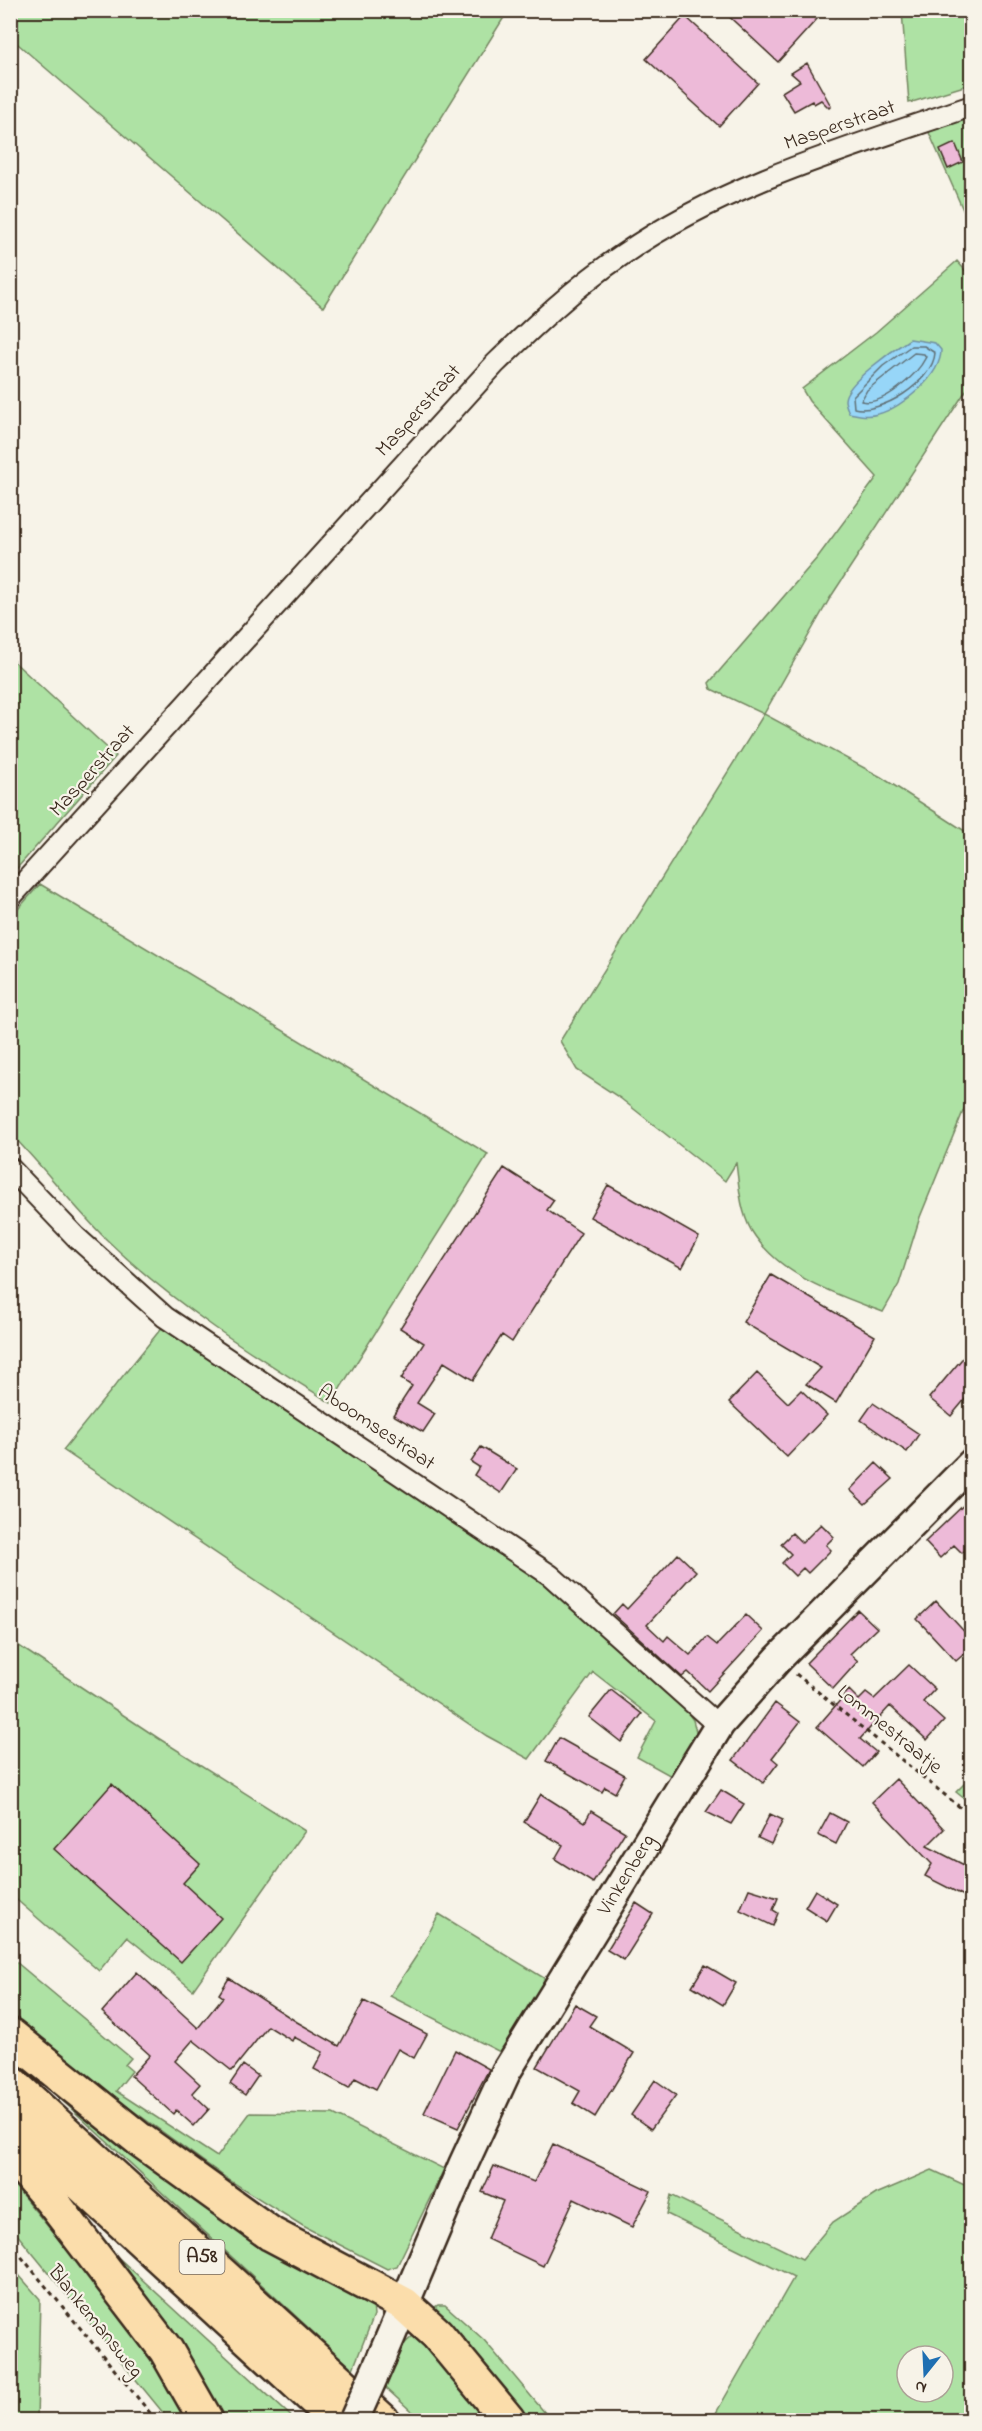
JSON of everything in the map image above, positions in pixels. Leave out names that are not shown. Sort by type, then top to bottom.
[{"type":"highway","name":"A58","points":[[10,2035],[139,2139],[272,2234],[404,2304],[437,2334],[508,2421]]},
{"type":"highway","name":"A58","points":[[10,2082],[382,2421]]},
{"type":"highway","name":"A58","points":[[10,2120],[338,2421]]},
{"type":"highway","points":[[10,2152],[52,2201],[166,2350],[206,2421]]},
{"type":"street","name":"Masperstraat","points":[[10,897],[495,364],[562,300],[623,254],[697,210],[785,169],[972,106]]},
{"type":"street","name":"Aboomsestraat","points":[[10,1168],[76,1237],[165,1317],[550,1575],[711,1719],[720,1724]]},
{"type":"street","name":"Vinkenberg","points":[[354,2421],[463,2165],[506,2072],[720,1724],[779,1658],[972,1463]]},
{"type":"path","name":"Lommestraatje","points":[[795,1673],[972,1816]]},
{"type":"path","name":"Blankemansweg","points":[[10,2243],[156,2421]]},
{"type":"green space","points":[[10,11],[508,11],[323,307],[12,39]]},
{"type":"green space","points":[[902,11],[971,11],[971,84],[909,103]]},
{"type":"green space","points":[[971,114],[971,228],[927,128]]},
{"type":"green space","points":[[957,261],[971,277],[971,383],[830,598],[764,714],[711,689],[709,683],[817,558],[877,477],[809,401],[802,389],[876,332]]},
{"type":"green space","points":[[11,659],[116,756],[11,875]]},
{"type":"green space","points":[[764,714],[881,777],[971,835],[971,1092],[920,1217],[899,1284],[883,1312],[828,1291],[793,1272],[777,1260],[763,1246],[747,1222],[740,1197],[736,1163],[725,1181],[620,1098],[577,1070],[560,1041]]},
{"type":"green space","points":[[40,884],[488,1154],[331,1403],[243,1347],[158,1285],[106,1239],[11,1134],[11,917]]},
{"type":"green space","points":[[164,1325],[562,1592],[678,1699],[693,1720],[697,1735],[673,1777],[637,1757],[656,1721],[593,1672],[529,1759],[487,1736],[63,1450]]},
{"type":"green space","points":[[10,1640],[158,1738],[305,1831],[193,1990],[127,1937],[99,1971],[11,1895]]},
{"type":"green space","points":[[971,1777],[971,1804],[956,1792]]},
{"type":"green space","points":[[439,1914],[549,1981],[504,2054],[390,1996],[417,1955]]},
{"type":"green space","points":[[10,1957],[131,2058],[125,2065],[132,2071],[116,2091],[217,2157],[250,2113],[333,2114],[444,2169],[397,2266],[387,2269],[303,2226],[229,2180],[23,2031],[11,2020]]},
{"type":"green space","points":[[13,2055],[372,2296],[374,2315],[353,2369]]},
{"type":"green space","points":[[932,2170],[971,2188],[971,2420],[712,2420],[794,2277],[667,2214],[671,2195],[802,2259],[833,2222],[876,2194]]},
{"type":"green space","points":[[10,2180],[154,2356],[195,2420],[169,2420],[11,2227]]},
{"type":"green space","points":[[85,2227],[295,2420],[220,2420]]},
{"type":"green space","points":[[10,2265],[40,2299],[37,2420],[11,2420]]},
{"type":"green space","points":[[445,2305],[484,2340],[551,2420],[524,2420],[435,2307]]},
{"type":"green space","points":[[415,2334],[497,2420],[421,2420],[386,2388],[402,2346]]},
{"type":"water","points":[[910,339],[935,343],[941,350],[935,370],[927,380],[908,398],[888,411],[871,415],[849,413],[845,400],[853,385],[872,366]]},
{"type":"building","points":[[722,10],[808,10],[817,19],[778,62]]},
{"type":"building","points":[[685,16],[758,83],[719,126],[646,59]]},
{"type":"building","points":[[807,63],[831,106],[829,108],[821,100],[814,104],[812,101],[794,111],[782,92],[800,81],[791,73]]},
{"type":"building","points":[[955,143],[963,162],[948,169],[940,150]]},
{"type":"building","points":[[504,1168],[554,1200],[547,1210],[581,1233],[512,1342],[502,1335],[473,1380],[444,1362],[417,1403],[435,1414],[423,1432],[393,1415],[412,1386],[401,1379],[424,1343],[400,1328]]},
{"type":"building","points":[[608,1185],[699,1237],[682,1268],[590,1217]]},
{"type":"building","points":[[771,1275],[875,1336],[836,1403],[806,1384],[821,1368],[743,1322]]},
{"type":"building","points":[[972,1347],[972,1391],[951,1416],[929,1398]]},
{"type":"building","points":[[757,1373],[788,1403],[801,1390],[827,1415],[787,1457],[729,1402]]},
{"type":"building","points":[[873,1403],[919,1434],[907,1452],[861,1420]]},
{"type":"building","points":[[481,1447],[517,1469],[501,1493],[474,1475],[479,1467],[471,1462]]},
{"type":"building","points":[[876,1463],[893,1479],[865,1504],[850,1490]]},
{"type":"building","points":[[972,1497],[972,1544],[962,1553],[954,1545],[940,1558],[925,1542]]},
{"type":"building","points":[[821,1524],[834,1537],[826,1545],[831,1550],[808,1573],[803,1568],[795,1576],[782,1563],[791,1554],[781,1544],[792,1533],[802,1543]]},
{"type":"building","points":[[678,1554],[696,1571],[647,1625],[664,1641],[668,1636],[690,1655],[707,1637],[717,1645],[746,1615],[763,1631],[708,1691],[688,1672],[682,1677],[613,1614],[622,1604],[627,1609]]},
{"type":"building","points":[[936,1601],[972,1640],[972,1647],[956,1661],[917,1619]]},
{"type":"building","points":[[858,1610],[877,1628],[850,1654],[858,1661],[833,1689],[806,1663]]},
{"type":"building","points":[[909,1665],[935,1689],[923,1702],[944,1721],[927,1740],[890,1706],[860,1739],[876,1752],[863,1767],[817,1727],[849,1690],[859,1700],[866,1693],[874,1699]]},
{"type":"building","points":[[611,1690],[642,1714],[621,1742],[589,1717]]},
{"type":"building","points":[[775,1703],[800,1722],[772,1758],[778,1763],[763,1783],[733,1760]]},
{"type":"building","points":[[559,1738],[625,1775],[615,1793],[605,1787],[602,1792],[546,1761]]},
{"type":"building","points":[[896,1779],[944,1829],[927,1846],[972,1869],[972,1900],[925,1876],[932,1864],[872,1802]]},
{"type":"building","points":[[112,1784],[200,1864],[183,1883],[221,1918],[181,1962],[54,1849]]},
{"type":"building","points":[[721,1790],[744,1804],[731,1824],[706,1812]]},
{"type":"building","points":[[541,1794],[585,1822],[591,1811],[625,1832],[593,1883],[555,1859],[563,1845],[524,1822]]},
{"type":"building","points":[[830,1813],[847,1822],[836,1844],[818,1835]]},
{"type":"building","points":[[770,1814],[783,1820],[771,1844],[758,1838]]},
{"type":"building","points":[[749,1889],[778,1898],[773,1910],[778,1913],[773,1926],[740,1910]]},
{"type":"building","points":[[815,1890],[837,1904],[827,1921],[805,1907]]},
{"type":"building","points":[[636,1903],[653,1914],[624,1960],[607,1950]]},
{"type":"building","points":[[705,1965],[736,1983],[723,2005],[692,1986]]},
{"type":"building","points":[[137,1972],[198,2028],[223,1997],[219,1994],[229,1978],[339,2046],[364,2001],[427,2034],[414,2058],[398,2049],[376,2089],[355,2078],[349,2088],[314,2069],[323,2052],[294,2037],[292,2041],[268,2026],[232,2071],[193,2040],[175,2061],[200,2084],[192,2093],[209,2109],[194,2126],[176,2110],[173,2114],[131,2076],[150,2055],[102,2012]]},
{"type":"building","points":[[575,2004],[596,2016],[589,2026],[634,2053],[595,2117],[573,2103],[580,2091],[537,2067]]},
{"type":"building","points":[[455,2050],[489,2069],[458,2128],[424,2113]]},
{"type":"building","points":[[243,2065],[258,2076],[245,2095],[230,2084]]},
{"type":"building","points":[[655,2080],[676,2095],[651,2129],[631,2115]]},
{"type":"building","points":[[553,2144],[651,2191],[632,2227],[574,2199],[543,2266],[487,2239],[503,2201],[482,2192],[494,2166],[534,2182]]}]
